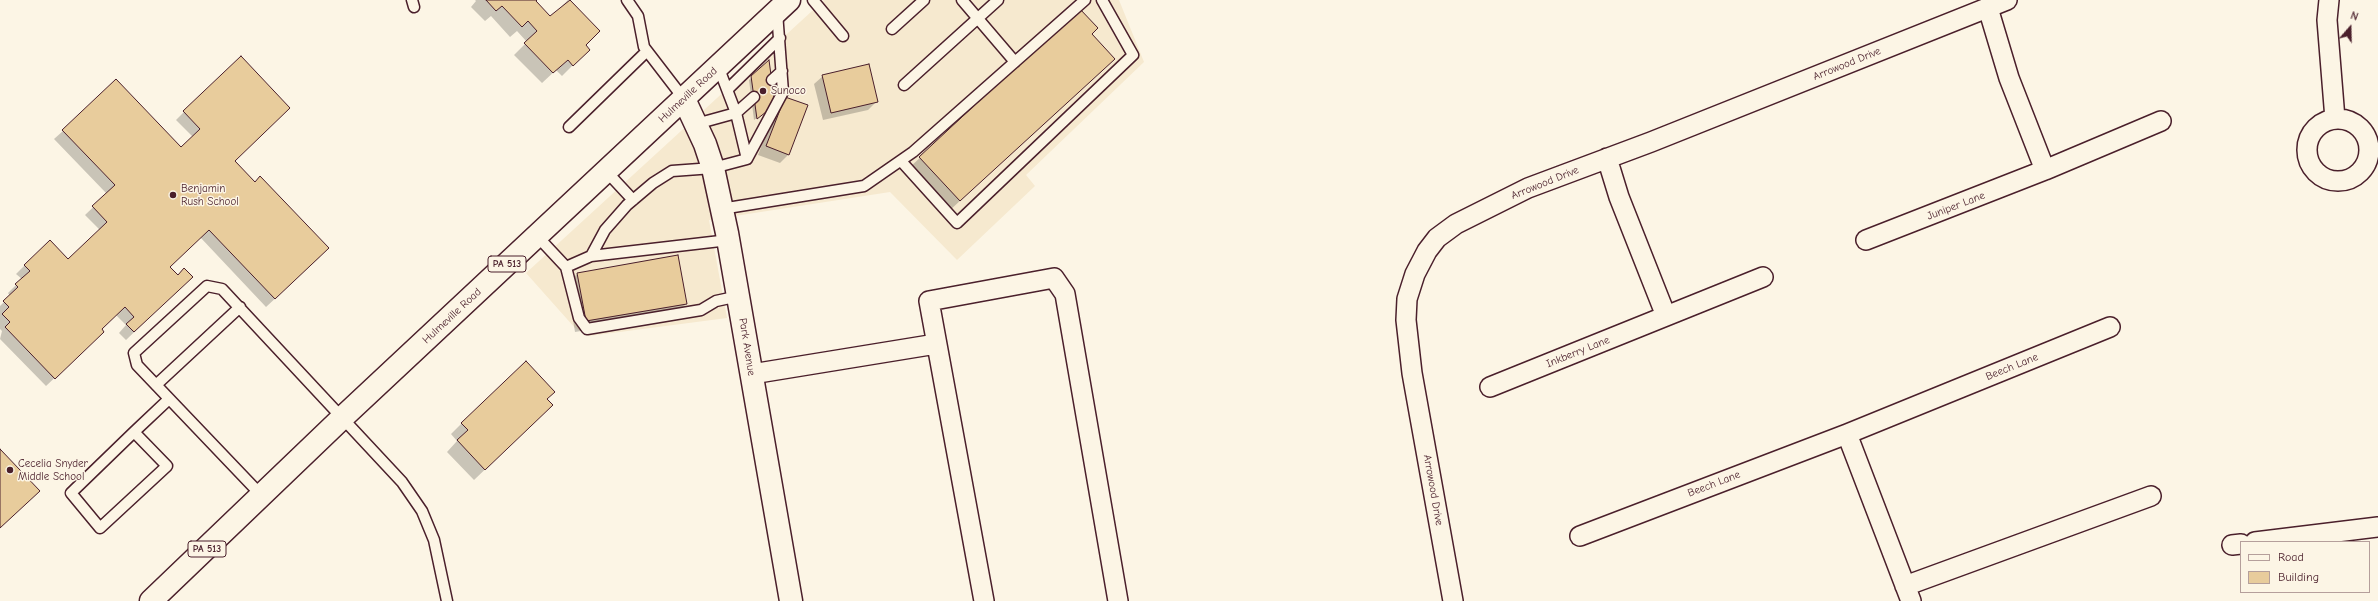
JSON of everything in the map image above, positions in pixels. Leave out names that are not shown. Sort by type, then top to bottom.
[{"type":"main road","name":"Hulmeville Road","points":[[151,601],[342,418],[783,6]]},
{"type":"main road","name":"Park Avenue","points":[[684,99],[696,124],[713,168],[739,296],[791,601]]},
{"type":"street","name":"Arrowood Drive","points":[[1452,601],[1411,366],[1406,320],[1407,299],[1415,274],[1430,247],[1456,224],[1528,188],[2007,0]]},
{"type":"street","points":[[2329,0],[2327,20],[2335,119]]},
{"type":"street","points":[[1988,8],[2009,78],[2045,170]]},
{"type":"street","name":"Juniper Lane","points":[[1866,240],[2045,170],[2161,121]]},
{"type":"street","points":[[1607,158],[1619,197],[1666,316]]},
{"type":"street","name":"Inkberry Lane","points":[[1490,387],[1763,277]]},
{"type":"street","points":[[984,601],[929,301],[1054,278],[1065,294],[1118,601]]},
{"type":"street","name":"Beech Lane","points":[[1580,536],[1847,434],[2110,327]]},
{"type":"street","points":[[752,374],[936,344]]},
{"type":"street","points":[[1847,434],[1908,594],[2151,496]]},
{"type":"street","points":[[2263,541],[2378,527]]},
{"type":"lane","points":[[627,0],[638,16],[646,52],[684,99]]},
{"type":"lane","points":[[813,0],[843,36]]},
{"type":"lane","points":[[892,29],[924,0]]},
{"type":"lane","points":[[962,0],[1015,62]]},
{"type":"lane","points":[[904,85],[998,0]]},
{"type":"lane","points":[[721,209],[864,186],[901,161],[1085,0]]},
{"type":"lane","points":[[901,161],[957,223],[1133,55],[1102,0]]},
{"type":"lane","points":[[591,256],[605,230],[633,200],[672,171],[713,168],[747,159],[783,92],[780,38],[783,6]]},
{"type":"lane","points":[[728,89],[780,38]]},
{"type":"lane","points":[[569,127],[646,52]]},
{"type":"lane","points":[[718,66],[736,113],[747,159]]},
{"type":"lane","points":[[772,80],[782,71]]},
{"type":"lane","points":[[696,124],[736,113],[754,97]]},
{"type":"lane","points":[[606,171],[633,200]]},
{"type":"lane","points":[[537,236],[566,267],[578,318],[587,329],[701,310],[716,301],[739,296]]},
{"type":"lane","points":[[566,267],[591,256],[728,240]]},
{"type":"lane","points":[[262,496],[137,365],[134,352],[207,286],[222,289],[240,307],[402,482],[422,511],[434,540],[447,601]]},
{"type":"lane","points":[[156,385],[240,307]]},
{"type":"lane","points":[[134,432],[167,466],[100,528],[71,493],[134,432],[169,399]]},
{"type":"shaded area","points":[[824,0],[1119,0],[1144,62],[1026,175],[1035,186],[957,260],[890,192],[709,220],[727,318],[589,336],[575,328],[526,273]]},
{"type":"building","points":[[486,0],[537,0],[536,1],[550,16],[570,0],[600,31],[586,45],[590,50],[573,66],[568,60],[553,73],[524,43],[537,31],[528,21],[522,27],[502,6],[496,11]]},
{"type":"building","points":[[1079,8],[1098,28],[1092,34],[1115,59],[960,201],[919,157]]},
{"type":"building","points":[[241,56],[290,108],[235,161],[255,182],[260,176],[329,248],[275,299],[209,230],[170,267],[178,275],[184,268],[193,277],[134,332],[126,324],[134,317],[125,307],[102,329],[104,332],[55,379],[5,327],[10,322],[2,314],[9,307],[3,301],[18,287],[15,284],[30,271],[24,265],[50,240],[68,259],[107,222],[92,206],[115,185],[62,130],[116,79],[181,147],[200,129],[183,111]]},
{"type":"building","points":[[769,60],[775,105],[757,119],[751,76]]},
{"type":"building","points":[[869,64],[878,102],[831,113],[822,75]]},
{"type":"building","points":[[785,97],[808,105],[789,155],[766,146]]},
{"type":"building","points":[[678,255],[687,304],[586,321],[577,273]]},
{"type":"building","points":[[526,361],[555,392],[547,399],[553,405],[485,470],[457,440],[468,430],[461,423]]},
{"type":"building","name":"Cecelia Snyder Middle School","points":[[0,449],[40,491],[0,528]]},
{"type":"place","name":"Sunoco","points":[[763,91]]},
{"type":"place","name":"Benjamin Rush School","points":[[173,195]]},
{"type":"place","name":"Cecelia Snyder Middle School","points":[[10,470]]}]
